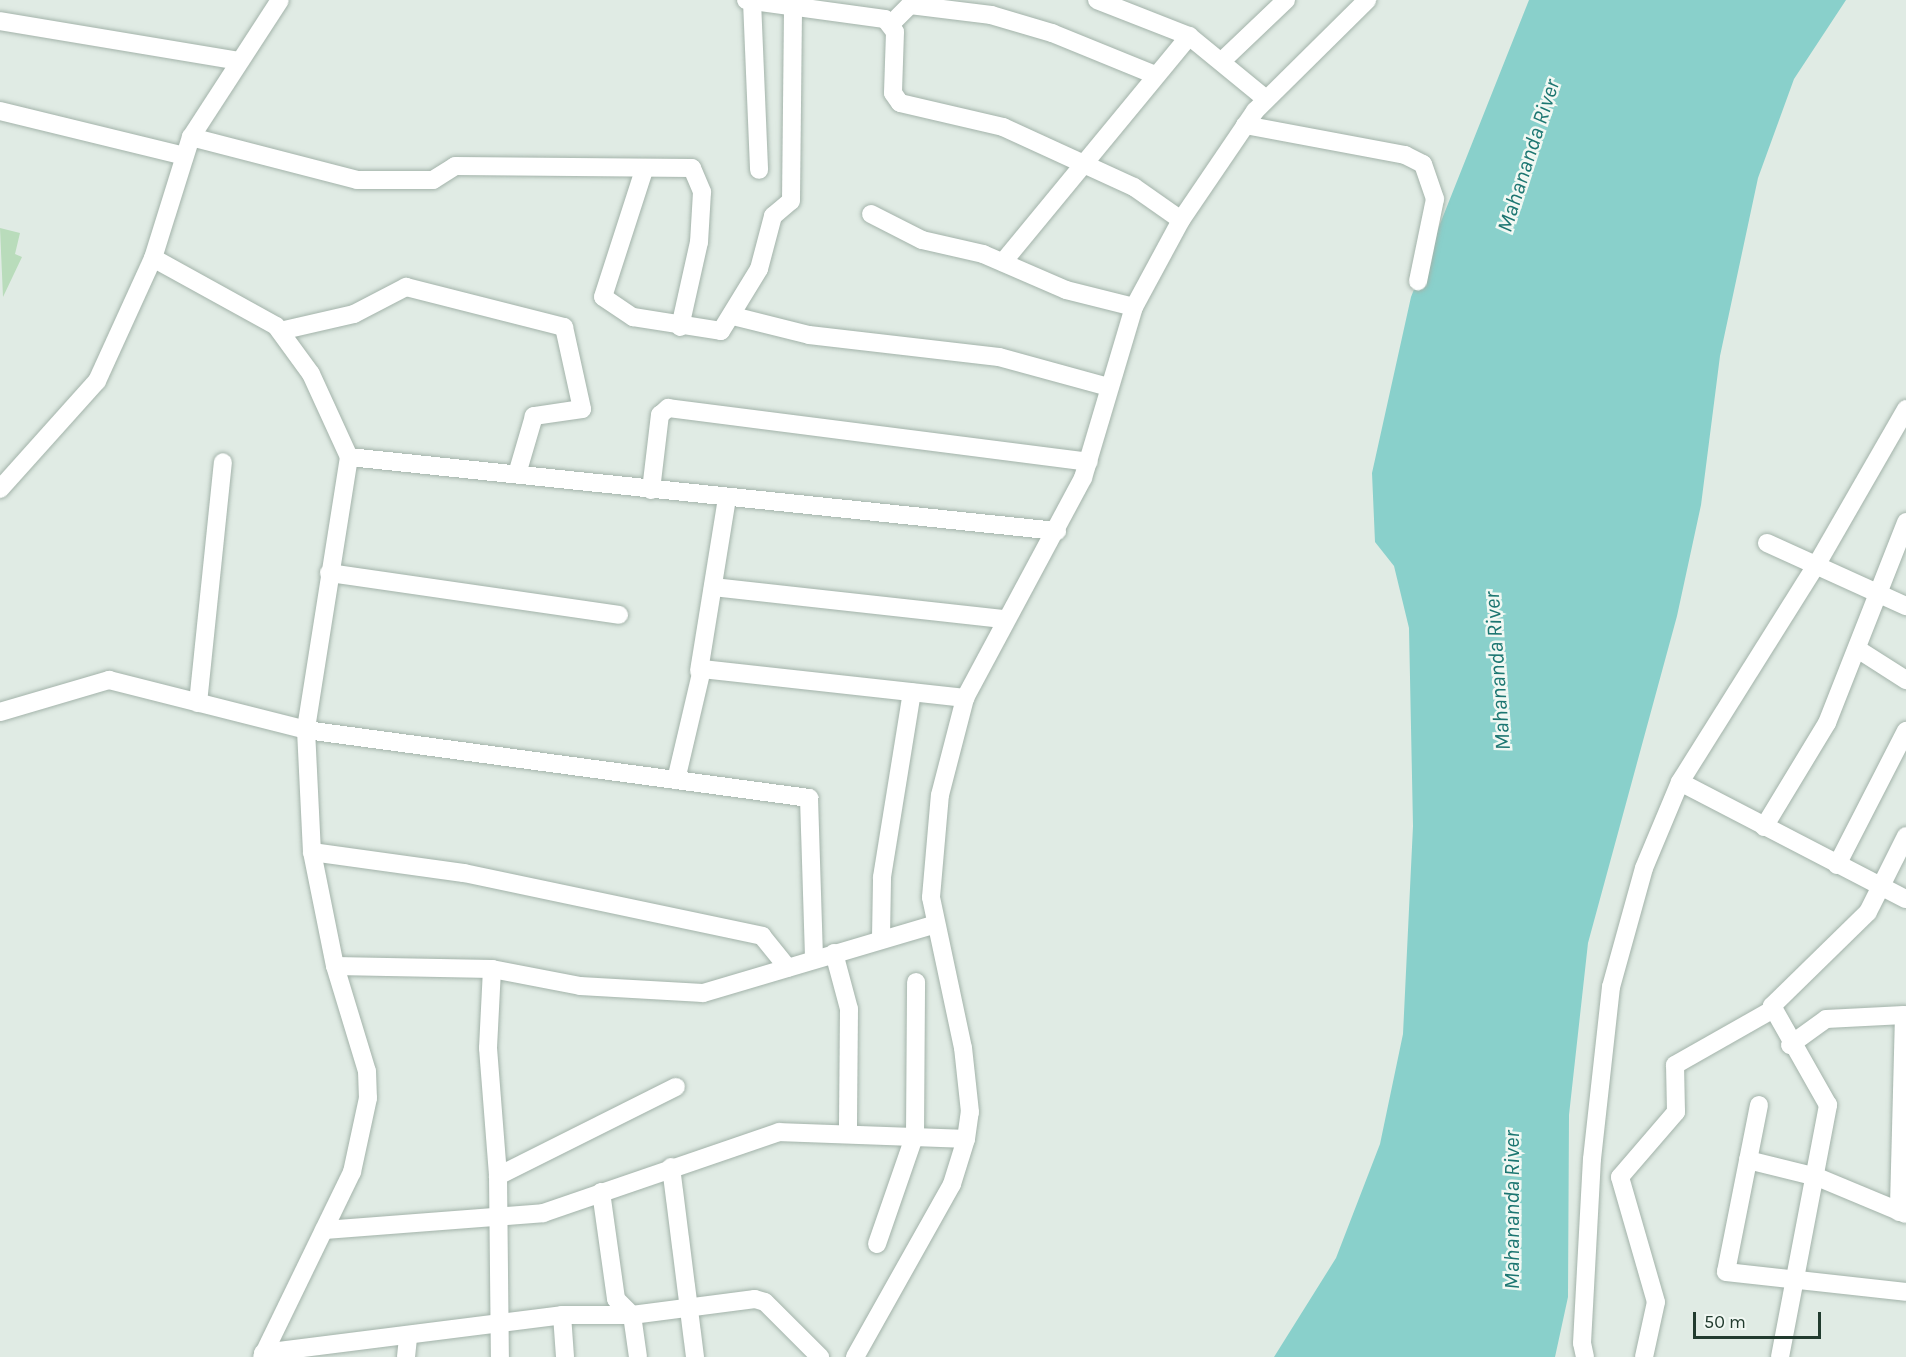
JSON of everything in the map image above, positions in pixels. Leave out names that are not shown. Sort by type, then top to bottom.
[{"type":"street","points":[[0,489],[97,381],[153,258],[191,137],[280,0]]},
{"type":"street","points":[[1096,0],[1189,36],[1223,60],[1266,99]]},
{"type":"street","points":[[1223,60],[1286,0]]},
{"type":"street","points":[[855,1357],[952,1184],[966,1140],[970,1112],[963,1048],[933,925],[940,795],[965,698],[1005,619],[1057,531],[1089,462],[1134,307],[1181,220],[1245,125],[1266,99],[1367,0]]},
{"type":"street","points":[[759,170],[749,1],[793,7],[869,7],[891,24]]},
{"type":"street","points":[[1155,75],[1052,33],[991,15],[910,5],[891,24],[893,93],[900,103],[977,118],[1084,163],[1181,220]]},
{"type":"street","points":[[644,170],[603,297],[633,317],[680,327],[721,331],[759,269],[773,216],[791,201],[793,7]]},
{"type":"street","points":[[0,21],[239,61]]},
{"type":"street","points":[[1003,262],[1189,36]]},
{"type":"street","points":[[0,111],[184,156]]},
{"type":"street","points":[[1245,125],[1405,155],[1423,164],[1436,199],[1418,281]]},
{"type":"street","points":[[191,137],[357,180],[433,180],[455,166],[644,170],[693,168],[700,179],[699,242],[680,327]]},
{"type":"street","points":[[871,214],[922,240],[1003,262],[1066,290],[1134,307]]},
{"type":"street","points":[[153,258],[247,306],[280,331],[311,374],[349,457],[306,730],[312,852],[335,966],[367,1071],[368,1098],[352,1172],[263,1355]]},
{"type":"street","points":[[280,331],[354,314],[406,287],[564,327],[582,409],[532,418],[517,474]]},
{"type":"street","points":[[732,316],[809,335],[999,357],[1109,387]]},
{"type":"street","points":[[651,490],[660,415],[668,408],[1089,462]]},
{"type":"street","points":[[1585,1357],[1582,1343],[1592,1159],[1611,987],[1644,868],[1680,782],[1817,564],[1906,409]]},
{"type":"street","points":[[349,457],[727,499],[1057,531]]},
{"type":"street","points":[[198,702],[223,462]]},
{"type":"street","points":[[676,780],[699,671],[727,499]]},
{"type":"street","points":[[1764,827],[1827,723],[1881,593],[1906,522]]},
{"type":"street","points":[[1767,543],[1906,606]]},
{"type":"street","points":[[329,573],[619,615]]},
{"type":"street","points":[[713,587],[1005,619]]},
{"type":"street","points":[[1858,650],[1906,680]]},
{"type":"street","points":[[699,671],[965,698]]},
{"type":"street","points":[[0,712],[102,680],[306,730],[810,799],[814,959]]},
{"type":"street","points":[[881,937],[882,877],[912,692]]},
{"type":"street","points":[[1837,865],[1906,731]]},
{"type":"street","points":[[1680,782],[1837,865],[1906,898]]},
{"type":"street","points":[[1644,1357],[1656,1302],[1620,1178],[1676,1112],[1675,1065],[1772,1010],[1868,912],[1885,888],[1906,836]]},
{"type":"street","points":[[312,852],[464,873],[762,936],[788,968]]},
{"type":"street","points":[[335,966],[492,969],[580,986],[703,993],[881,937],[933,925]]},
{"type":"street","points":[[834,953],[849,1009],[848,1133]]},
{"type":"street","points":[[492,969],[488,1048],[498,1176],[500,1357]]},
{"type":"street","points":[[876,1244],[915,1134],[916,982]]},
{"type":"street","points":[[1772,1010],[1790,1045],[1828,1105],[1817,1177],[1792,1281],[1780,1357]]},
{"type":"street","points":[[1748,1160],[1817,1177],[1903,1213],[1905,1015],[1826,1019],[1790,1045]]},
{"type":"street","points":[[498,1176],[676,1087]]},
{"type":"street","points":[[1759,1105],[1724,1270],[1792,1281],[1906,1292]]},
{"type":"street","points":[[324,1230],[497,1214],[543,1213],[671,1167],[779,1132],[915,1134],[966,1140]]},
{"type":"street","points":[[671,1167],[695,1357]]},
{"type":"street","points":[[601,1192],[616,1299],[632,1315],[638,1357]]},
{"type":"street","points":[[263,1355],[562,1315],[632,1315],[689,1307],[765,1302],[820,1357]]},
{"type":"street","points":[[562,1315],[565,1357]]},
{"type":"street","points":[[406,1357],[408,1337]]},
{"type":"green space","points":[[0,228],[20,233],[15,254],[22,257],[3,297]]},
{"type":"water","name":"Mahananda River","points":[[1529,0],[1846,0],[1794,79],[1758,178],[1720,356],[1701,505],[1677,616],[1588,943],[1569,1115],[1568,1297],[1555,1357],[1274,1357],[1336,1258],[1380,1144],[1403,1034],[1413,826],[1409,628],[1394,566],[1375,542],[1372,473],[1411,297]]}]
